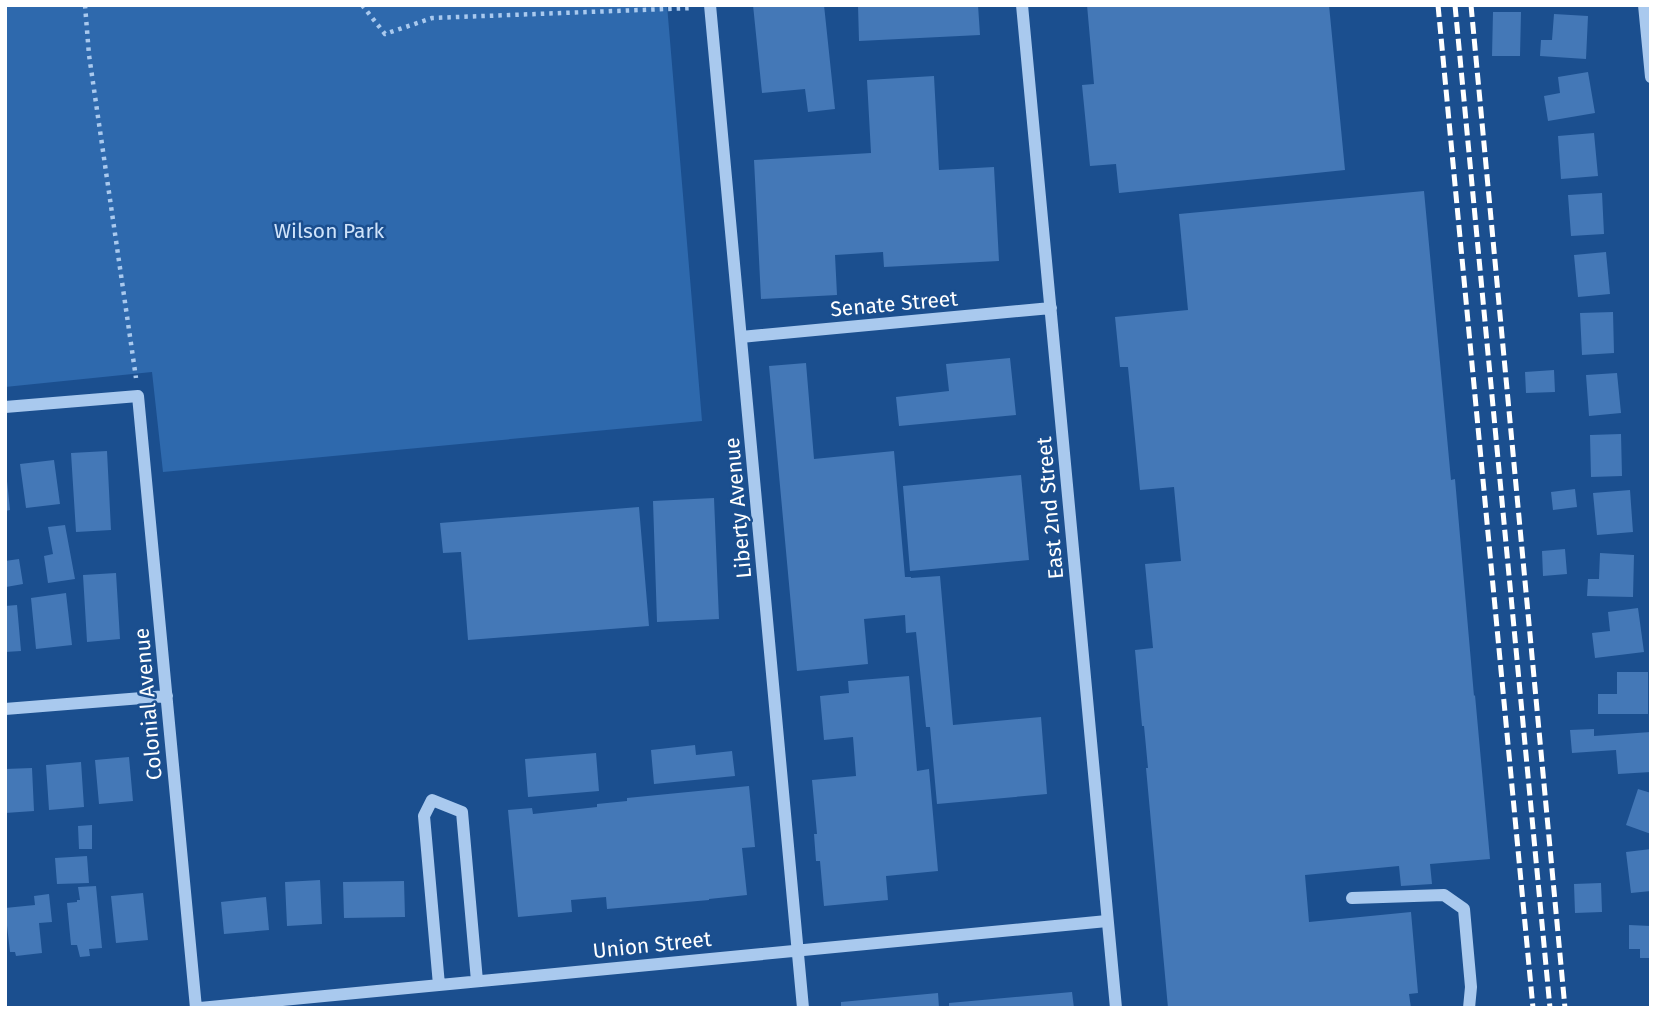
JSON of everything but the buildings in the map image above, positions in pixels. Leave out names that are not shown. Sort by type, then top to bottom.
[{"type":"street","name":"East 2nd Street","points":[[1022,5],[1116,1008]]},
{"type":"street","points":[[1644,5],[1651,77]]},
{"type":"street","name":"Liberty Avenue","points":[[710,6],[803,1008]]},
{"type":"street","name":"Senate Street","points":[[741,337],[1051,309]]},
{"type":"street","points":[[5,407],[138,396]]},
{"type":"street","name":"Colonial Avenue","points":[[138,396],[198,1008]]},
{"type":"street","points":[[5,709],[167,696]]},
{"type":"street","points":[[439,985],[424,816],[432,800],[462,812],[477,981]]},
{"type":"street","points":[[1352,898],[1444,895],[1464,909],[1471,987],[1469,1008]]},
{"type":"street","name":"Union Street","points":[[198,1008],[1107,922]]},
{"type":"path","points":[[85,5],[89,55],[138,396]]},
{"type":"path","points":[[362,5],[385,34],[432,18],[710,6]]},
{"type":"green space","name":"Wilson Park","points":[[5,5],[667,5],[702,421],[163,472],[152,372],[5,387]]},
{"type":"railway","points":[[1438,5],[1533,1008]]},
{"type":"railway","points":[[1455,5],[1550,1008]]},
{"type":"railway","points":[[1471,5],[1565,1008]]}]
